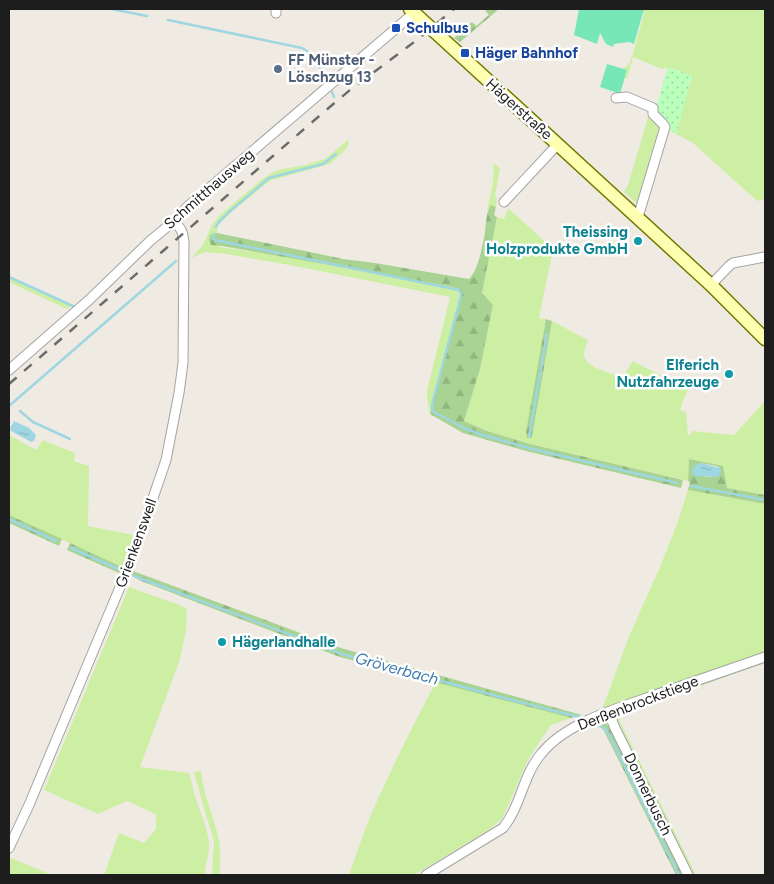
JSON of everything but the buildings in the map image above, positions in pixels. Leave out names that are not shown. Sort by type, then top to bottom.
[{"type":"main road","name":"Hägerstraße","points":[[412,11],[711,285],[765,339]]},
{"type":"street","name":"Schmitthausweg","points":[[9,370],[89,300],[150,241],[166,227],[174,224],[186,208],[412,11]]},
{"type":"street","points":[[616,98],[627,97],[653,108],[653,114],[665,127],[638,218]]},
{"type":"street","name":"Hägerstraße","points":[[504,202],[558,144]]},
{"type":"street","name":"Grienkenswell","points":[[9,848],[30,806],[123,580],[143,528],[168,452],[179,393],[183,353],[184,242],[180,228],[174,224]]},
{"type":"street","points":[[711,285],[733,263],[765,257]]},
{"type":"street","name":"Derßenbrockstiege","points":[[426,875],[503,828],[513,814],[537,759],[549,744],[575,727],[609,712],[765,657]]},
{"type":"street","name":"Donnerbusch","points":[[609,712],[688,875]]},
{"type":"green space","points":[[484,9],[499,9],[460,42],[454,38],[472,22],[476,26],[489,15]]},
{"type":"green space","points":[[579,9],[644,9],[634,44],[629,42],[614,44],[613,47],[606,44],[600,33],[597,44],[574,35]]},
{"type":"green space","points":[[644,9],[765,9],[765,199],[757,201],[693,143],[676,134],[692,76],[668,67],[662,69],[633,57],[627,79],[625,78],[627,70],[622,68],[629,64],[632,57]]},
{"type":"green space","points":[[607,64],[627,70],[620,94],[600,87]]},
{"type":"green space","points":[[668,67],[692,76],[676,134],[667,129],[659,117],[656,107]]},
{"type":"green space","points":[[649,114],[663,127],[640,207],[624,192],[628,185]]},
{"type":"green space","points":[[349,139],[348,146],[330,164],[267,183],[229,214],[217,226],[217,233],[213,233],[219,247],[289,257],[459,289],[462,293],[430,414],[427,391],[450,297],[227,254],[205,252],[191,258],[203,245],[212,225],[219,216],[261,180],[278,170],[325,159]]},
{"type":"green space","points":[[493,163],[500,168],[495,196],[497,199],[496,207],[494,206],[489,209],[487,216],[493,183]]},
{"type":"green space","points":[[491,205],[496,207],[494,215],[497,217],[482,293],[493,305],[480,369],[464,421],[487,431],[530,444],[683,480],[681,488],[526,451],[463,433],[430,414],[462,293],[459,289],[211,245],[209,240],[210,235],[217,233],[343,259],[469,279],[480,257],[487,215]]},
{"type":"green space","points":[[508,208],[553,249],[539,318],[546,319],[536,380],[532,437],[552,321],[588,340],[584,356],[595,367],[623,376],[633,361],[688,390],[680,410],[686,412],[688,435],[692,431],[734,435],[765,401],[765,495],[727,488],[722,466],[689,459],[688,481],[530,444],[487,431],[464,421],[480,369],[493,305],[482,293],[497,217],[504,219]]},
{"type":"green space","points":[[9,278],[71,306],[67,309],[9,282]]},
{"type":"green space","points":[[546,319],[552,321],[532,437],[527,438],[526,432]]},
{"type":"green space","points":[[9,435],[36,450],[43,440],[75,453],[74,461],[89,466],[88,526],[134,535],[122,567],[9,515]]},
{"type":"green space","points":[[689,459],[723,466],[727,488],[765,495],[765,504],[688,490],[690,482],[688,481]],"holes":[[[701,463],[720,468],[712,477],[702,476]]]},
{"type":"green space","points":[[688,490],[765,504],[765,655],[600,711],[630,634],[660,567]]},
{"type":"green space","points":[[9,515],[62,539],[59,546],[9,523]]},
{"type":"green space","points":[[70,543],[122,567],[119,573],[67,550]]},
{"type":"green space","points":[[133,571],[341,648],[582,715],[571,718],[340,657],[141,581],[132,576],[131,573]]},
{"type":"green space","points":[[129,587],[182,606],[187,610],[186,630],[180,659],[140,767],[189,773],[208,838],[209,848],[205,875],[104,875],[119,833],[144,843],[156,829],[156,814],[127,801],[98,814],[44,790]]},
{"type":"green space","points":[[765,660],[765,663],[620,716],[620,722],[696,875],[691,875],[620,732],[616,722],[618,711]]},
{"type":"green space","points":[[436,682],[571,718],[551,725],[528,760],[502,819],[487,831],[414,875],[349,875],[364,831]]},
{"type":"green space","points":[[600,719],[609,726],[683,875],[676,875],[603,729],[594,725]]},
{"type":"green space","points":[[201,771],[204,789],[219,840],[220,875],[212,875],[214,842],[194,772]]},
{"type":"green space","points":[[11,858],[52,875],[9,875],[9,862]]},
{"type":"water","points":[[14,421],[29,428],[36,435],[34,441],[31,442],[11,431],[10,429]]},
{"type":"water","points":[[701,463],[720,468],[721,472],[718,477],[697,477],[694,475],[692,471],[695,465]]},
{"type":"waterway","points":[[111,9],[147,16]]},
{"type":"waterway","points":[[168,20],[302,48],[313,57],[324,76]]},
{"type":"waterway","points":[[332,92],[334,97]]},
{"type":"waterway","points":[[216,227],[229,212],[269,178],[323,164],[336,154]]},
{"type":"waterway","points":[[214,234],[213,239],[215,240],[459,290],[461,296],[432,405],[434,412],[479,434],[532,449],[677,483]]},
{"type":"waterway","points":[[9,406],[176,261]]},
{"type":"waterway","points":[[9,277],[73,306]]},
{"type":"waterway","points":[[529,437],[547,334]]},
{"type":"waterway","points":[[20,411],[33,422],[70,439]]},
{"type":"waterway","points":[[691,486],[765,500]]},
{"type":"waterway","name":"Gröverbach","points":[[9,519],[56,541]]},
{"type":"waterway","name":"Gröverbach","points":[[71,548],[118,569]]},
{"type":"waterway","name":"Gröverbach","points":[[134,576],[342,654],[579,717]]},
{"type":"waterway","name":"Gröverbach","points":[[596,723],[605,729],[609,735],[679,875]]},
{"type":"railway","points":[[9,384],[325,111],[454,9]]},
{"type":"place","name":"Schulbus","points":[[396,28]]},
{"type":"place","name":"Häger Bahnhof","points":[[465,53]]},
{"type":"place","name":"FF Münster - Löschzug 13","points":[[278,69]]},
{"type":"place","name":"Theissing Holzprodukte GmbH","points":[[638,241]]},
{"type":"place","name":"Elferich Nutzfahrzeuge","points":[[729,374]]},
{"type":"place","name":"Hägerlandhalle","points":[[222,642]]}]
